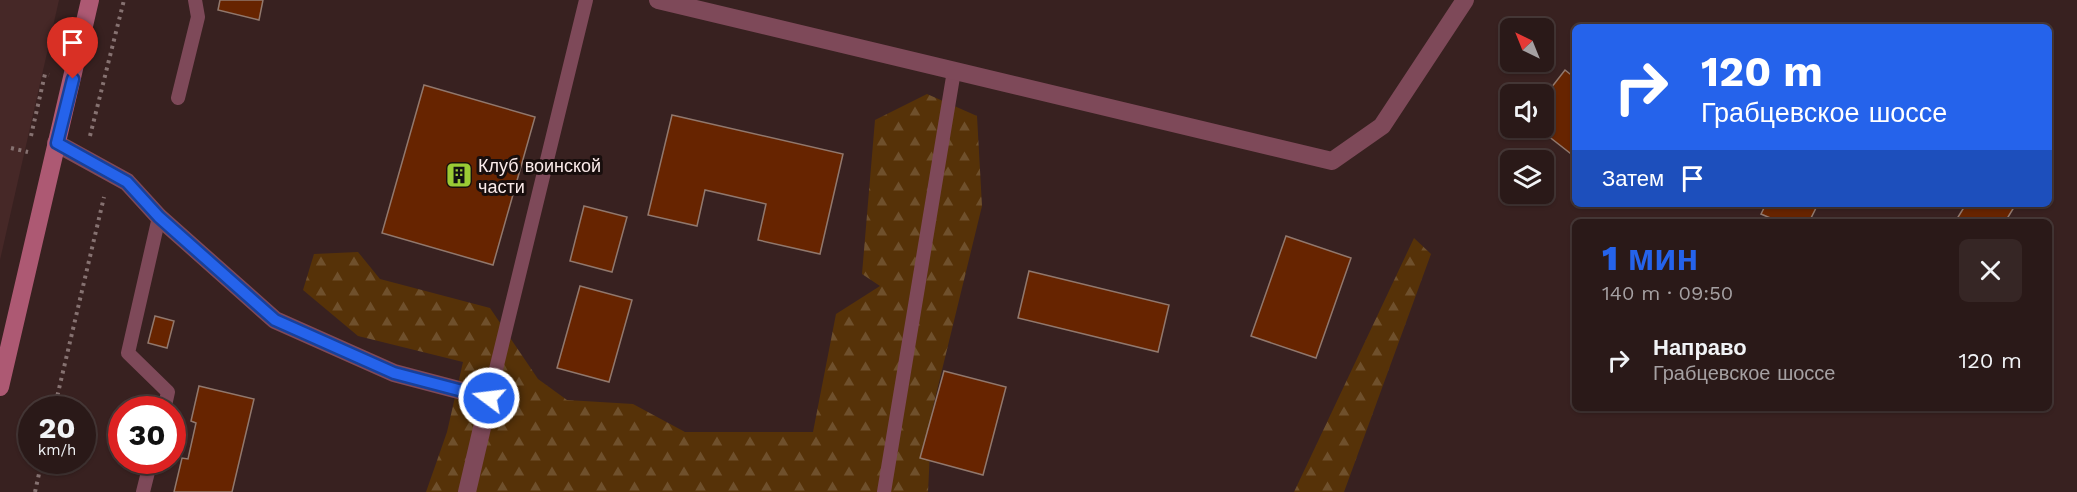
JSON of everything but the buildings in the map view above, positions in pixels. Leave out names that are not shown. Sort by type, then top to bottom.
[{"type":"main road","points":[[1,379],[90,0]]},
{"type":"street","points":[[658,0],[1332,160],[1382,126],[1465,0]]},
{"type":"street","points":[[57,143],[127,182],[159,217],[275,320],[394,373],[489,398],[467,492]]},
{"type":"lane","points":[[178,98],[198,17],[195,0]]},
{"type":"lane","points":[[489,398],[586,0]]},
{"type":"lane","points":[[884,492],[954,71]]},
{"type":"lane","points":[[159,217],[128,353],[168,392],[167,396]]},
{"type":"lane","points":[[143,492],[148,474]]},
{"type":"path","points":[[85,159],[124,0]]},
{"type":"path","points":[[11,148],[28,152]]},
{"type":"path","points":[[57,396],[110,173]]},
{"type":"path","points":[[35,492],[39,474]]},
{"type":"shaded area","points":[[0,0],[59,0],[0,260]]},
{"type":"green space","points":[[927,94],[977,116],[982,206],[932,411],[928,492],[426,492],[447,432],[463,362],[358,336],[303,290],[314,254],[358,252],[380,279],[490,308],[538,379],[567,400],[633,404],[685,432],[813,432],[836,314],[880,286],[862,274],[875,120]]},
{"type":"green space","points":[[1414,238],[1431,254],[1344,492],[1294,492]]},
{"type":"place","name":"Клуб воинской части","points":[[459,175]]},
{"type":"route","points":[[73,79],[57,143],[127,182],[159,217],[275,320],[394,373],[489,398]]}]
